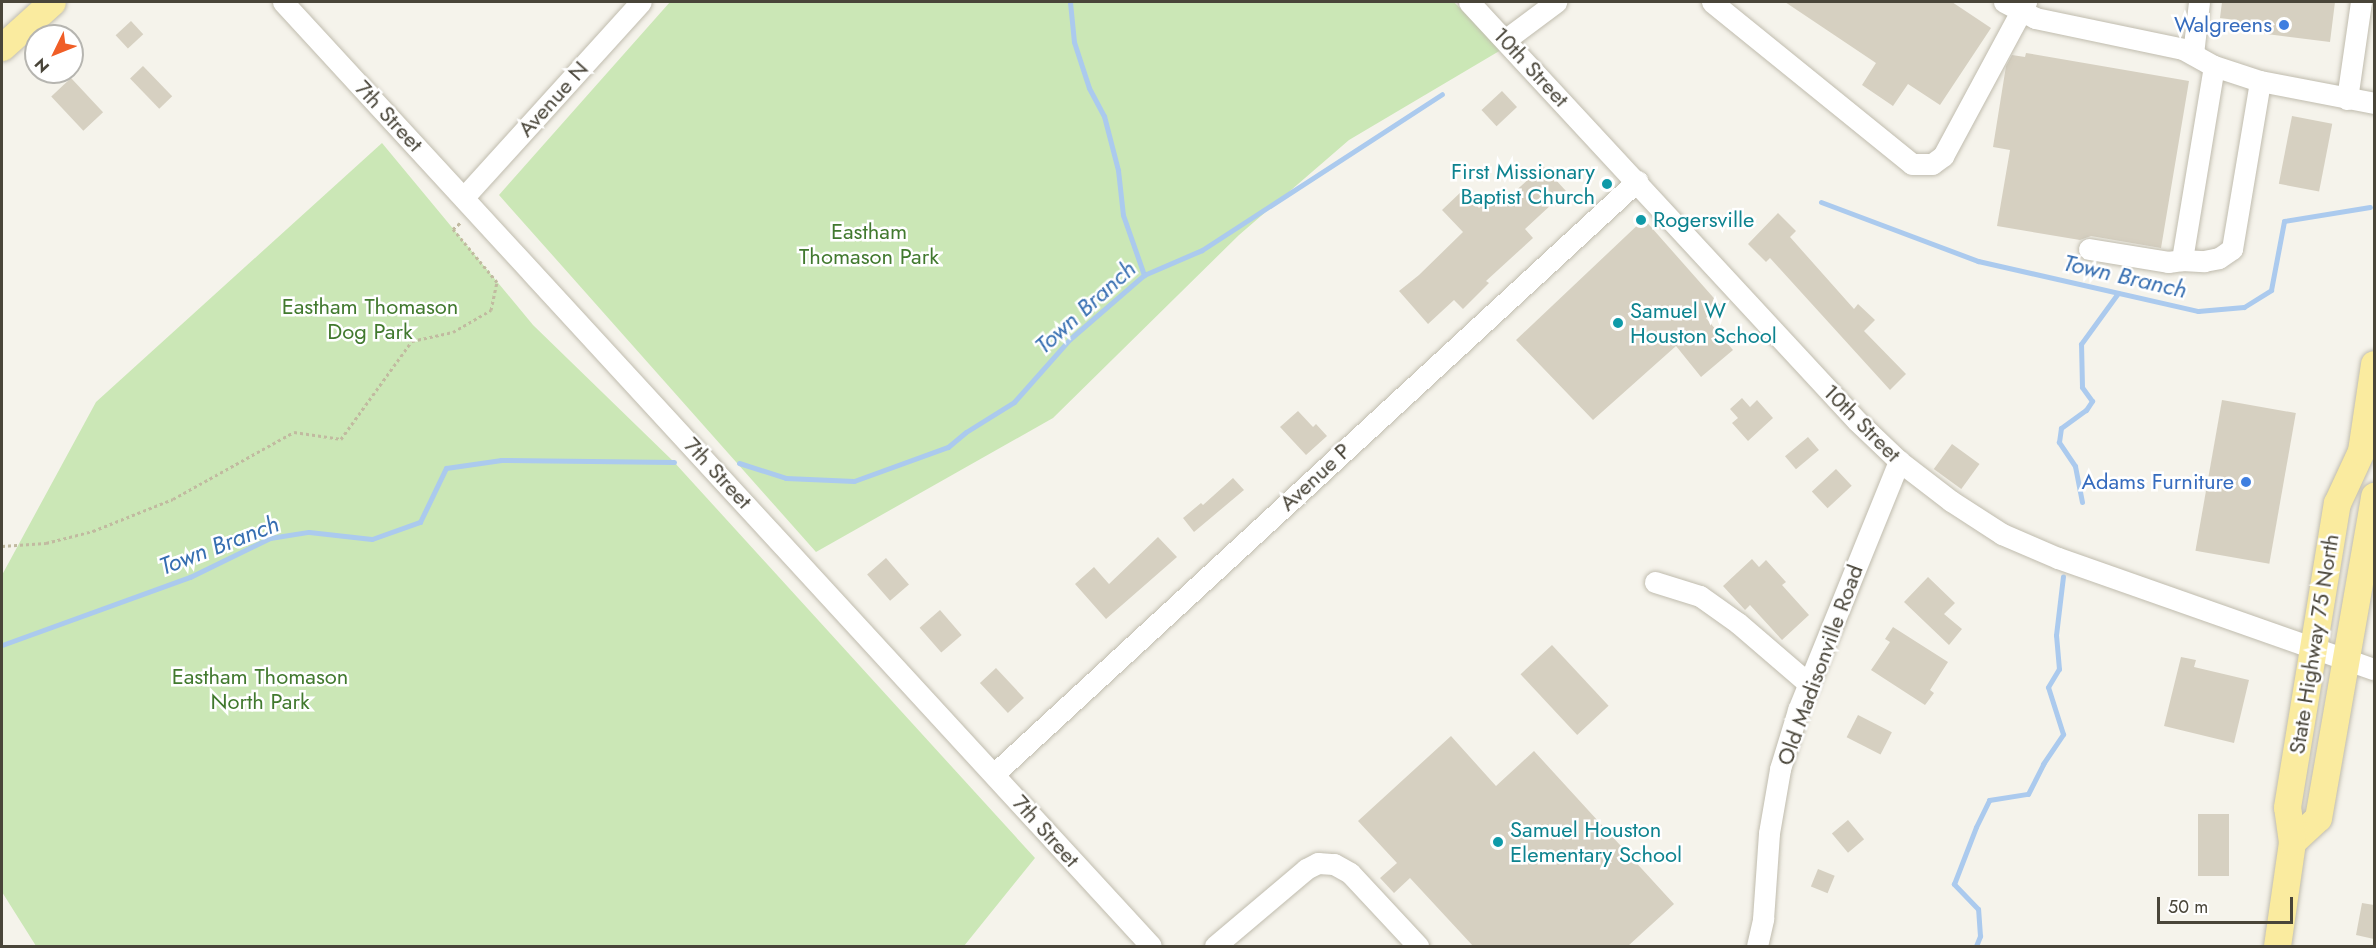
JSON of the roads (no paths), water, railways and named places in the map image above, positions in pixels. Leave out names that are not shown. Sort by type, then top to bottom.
[{"type":"main road","points":[[2,47],[52,2]]},
{"type":"main road","name":"State Highway 75 North","points":[[2277,946],[2292,842],[2287,807],[2315,648],[2337,503],[2361,451],[2371,414],[2374,364]]},
{"type":"main road","name":"State Highway 75 North","points":[[2292,842],[2318,818],[2374,494],[2361,451]]},
{"type":"street","name":"7th Street","points":[[283,2],[1150,946]]},
{"type":"street","name":"Avenue N","points":[[470,204],[641,2]]},
{"type":"street","name":"10th Street","points":[[1469,2],[1857,421],[1899,461],[1951,501],[2002,534],[2058,558],[2374,669]]},
{"type":"street","points":[[1505,40],[1556,2]]},
{"type":"street","points":[[1712,2],[1912,164],[1932,164],[1943,156],[2017,4],[2035,18],[2183,49],[2214,66],[2260,81],[2374,104]]},
{"type":"street","points":[[2193,54],[2199,2]]},
{"type":"street","points":[[2347,99],[2361,2]]},
{"type":"street","points":[[2182,260],[2214,66]]},
{"type":"street","points":[[2089,249],[2168,262],[2204,261],[2219,258],[2232,249],[2260,81]]},
{"type":"street","name":"Avenue P","points":[[994,774],[1636,181]]},
{"type":"street","name":"Old Madisonville Road","points":[[1757,946],[1763,919],[1769,833],[1780,769],[1809,684],[1899,461]]},
{"type":"street","points":[[1654,582],[1700,596],[1738,623],[1809,684]]},
{"type":"street","points":[[1215,946],[1306,868],[1318,863],[1334,864],[1350,873],[1418,946]]},
{"type":"waterway","points":[[1070,2],[1074,42],[1089,88],[1104,116],[1118,170],[1123,215],[1144,275]]},
{"type":"waterway","name":"Town Branch","points":[[739,463],[786,478],[854,481],[948,447],[966,432],[1014,402],[1070,339],[1144,275],[1202,250],[1442,94]]},
{"type":"waterway","name":"Town Branch","points":[[1821,202],[1978,261],[2198,311],[2244,307],[2271,290],[2284,221],[2370,207]]},
{"type":"waterway","points":[[2082,502],[2075,466],[2059,442],[2061,428],[2086,410],[2092,401],[2082,387],[2081,344],[2118,293]]},
{"type":"waterway","name":"Town Branch","points":[[2,645],[190,577],[270,538],[309,532],[372,539],[420,522],[446,468],[501,460],[674,462]]},
{"type":"waterway","points":[[1976,946],[1980,936],[1978,909],[1954,884],[1976,827],[1989,800],[2028,794],[2043,764],[2063,734],[2048,687],[2059,669],[2056,635],[2063,576]]},
{"type":"place","name":"Walgreens","points":[[2284,25]]},
{"type":"place","name":"First Missionary Baptist Church","points":[[1607,184]]},
{"type":"place","name":"Rogersville","points":[[1641,220]]},
{"type":"place","name":"Samuel W Houston School","points":[[1618,323]]},
{"type":"place","name":"Adams Furniture","points":[[2246,482]]},
{"type":"place","name":"Samuel Houston Elementary School","points":[[1498,842]]},
{"type":"park label","name":"Eastham Thomason Park","points":[[869,244]]},
{"type":"park label","name":"Eastham Thomason Dog Park","points":[[370,318]]},
{"type":"park label","name":"Eastham Thomason North Park","points":[[260,688]]}]
